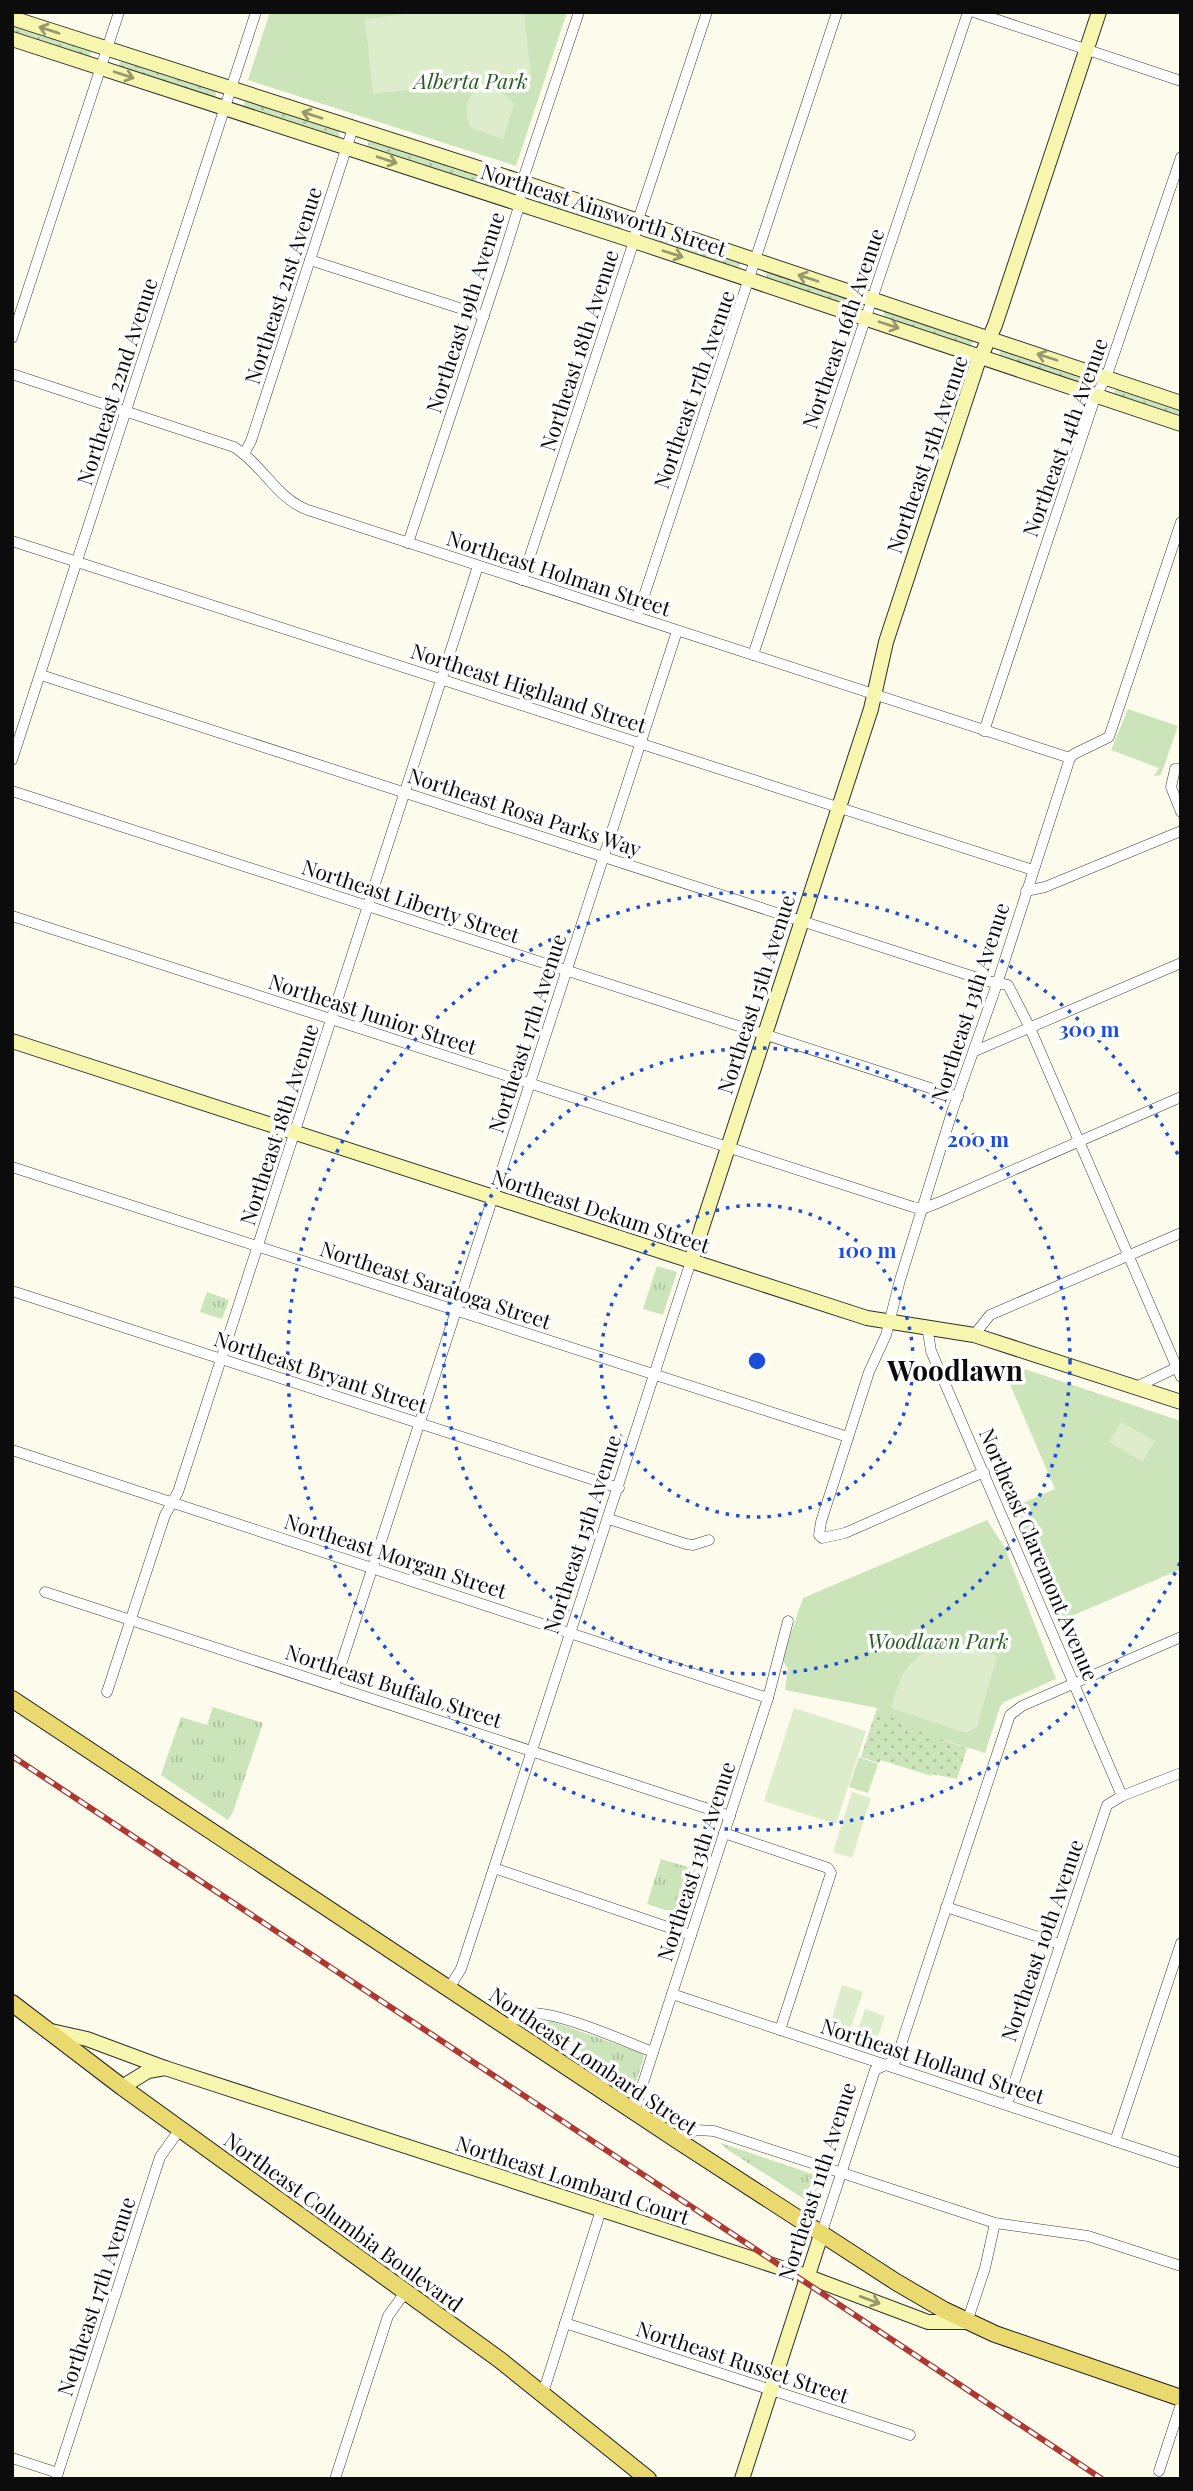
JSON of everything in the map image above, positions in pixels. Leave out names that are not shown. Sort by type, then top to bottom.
[{"type":"main road","name":"Northeast Lombard Street","points":[[12,1699],[896,2282],[967,2322],[1044,2353],[1181,2401]]},
{"type":"main road","name":"Northeast Columbia Boulevard","points":[[12,2003],[122,2087],[543,2393],[648,2479]]},
{"type":"street","points":[[12,338],[119,12]]},
{"type":"street","name":"Northeast 22nd Avenue","points":[[12,760],[256,12]]},
{"type":"street","name":"Northeast 19th Avenue","points":[[408,543],[484,316],[520,203],[522,183],[579,12]]},
{"type":"street","name":"Northeast 18th Avenue","points":[[522,580],[707,12]]},
{"type":"street","name":"Northeast 17th Avenue","points":[[637,617],[837,12]]},
{"type":"street","name":"Northeast 16th Avenue","points":[[752,655],[968,12]]},
{"type":"street","points":[[974,12],[1181,81]]},
{"type":"street","name":"Northeast 15th Avenue","points":[[449,1988],[461,1969],[533,1752],[871,709],[886,642],[1099,12]]},
{"type":"street","name":"Northeast Ainsworth Street","points":[[12,18],[638,220],[1181,403]]},
{"type":"street","name":"Northeast Ainsworth Street","points":[[12,39],[520,203],[1181,424]]},
{"type":"street","name":"Northeast 21st Avenue","points":[[244,454],[251,441],[354,128]]},
{"type":"street","name":"Northeast 14th Avenue","points":[[984,731],[1096,394],[1106,378],[1181,157]]},
{"type":"street","points":[[310,260],[484,316]]},
{"type":"street","name":"Northeast Holman Street","points":[[12,374],[234,447],[296,505],[1070,758]]},
{"type":"street","points":[[1070,758],[1109,737],[1181,522]]},
{"type":"street","name":"Northeast Highland Street","points":[[12,541],[1033,870]]},
{"type":"street","name":"Northeast 18th Avenue","points":[[107,1692],[165,1515],[178,1492],[478,566]]},
{"type":"street","name":"Northeast 17th Avenue","points":[[334,1686],[677,631]]},
{"type":"street","name":"Northeast Rosa Parks Way","points":[[41,675],[987,981],[998,981]]},
{"type":"street","name":"Northeast 13th Avenue","points":[[984,1472],[845,1532],[822,1538],[819,1530],[821,1522],[848,1437],[869,1372],[890,1321],[922,1209],[1070,758]]},
{"type":"street","points":[[1178,769],[1171,787],[1181,812]]},
{"type":"street","name":"Northeast Liberty Street","points":[[12,791],[958,1097]]},
{"type":"street","points":[[1027,891],[1045,887],[1181,831]]},
{"type":"street","name":"Northeast Junior Street","points":[[12,916],[922,1209]]},
{"type":"street","points":[[975,1051],[1181,963]]},
{"type":"street","points":[[998,981],[1010,987],[1030,1028],[1179,1370],[1136,1387]]},
{"type":"street","name":"Northeast Dekum Street","points":[[12,1041],[866,1318],[974,1335],[1181,1402]]},
{"type":"street","points":[[922,1209],[1181,1097]]},
{"type":"street","name":"Northeast Saratoga Street","points":[[12,1167],[848,1437]]},
{"type":"street","points":[[974,1335],[990,1315],[1181,1233]]},
{"type":"street","name":"Northeast Bryant Street","points":[[12,1292],[619,1488]]},
{"type":"street","name":"Northeast Claremont Avenue","points":[[927,1326],[931,1352],[1122,1796]]},
{"type":"street","name":"Northeast Morgan Street","points":[[12,1450],[768,1698]]},
{"type":"street","points":[[609,1519],[686,1544],[697,1545],[709,1540]]},
{"type":"street","name":"Northeast Buffalo Street","points":[[45,1592],[730,1816]]},
{"type":"street","name":"Northeast 13th Avenue","points":[[634,2111],[768,1698],[788,1621]]},
{"type":"street","points":[[1074,1683],[1181,1637]]},
{"type":"street","name":"Northeast 11th Avenue","points":[[742,2479],[806,2276],[876,2070],[896,2060],[1002,1736],[1013,1711],[1074,1683]]},
{"type":"street","points":[[1122,1796],[1181,1773]]},
{"type":"street","name":"Northeast 10th Avenue","points":[[1007,2104],[1107,1805],[1122,1796]]},
{"type":"street","points":[[724,1833],[828,1868],[831,1873],[780,2030]]},
{"type":"street","points":[[494,1868],[691,1935]]},
{"type":"street","points":[[946,1907],[1060,1944]]},
{"type":"street","points":[[1115,2141],[1181,1943]]},
{"type":"street","name":"Northeast Holland Street","points":[[672,1994],[1181,2163]]},
{"type":"street","points":[[506,2026],[522,2014],[537,2013],[653,2052]]},
{"type":"street","name":"Northeast Lombard Court","points":[[51,2031],[98,2042],[165,2068],[806,2276],[928,2322],[967,2322]]},
{"type":"street","points":[[122,2087],[148,2071],[165,2068]]},
{"type":"street","name":"Northeast 17th Avenue","points":[[57,2476],[160,2157],[180,2129]]},
{"type":"street","points":[[677,2140],[696,2130],[714,2131],[995,2223],[1088,2236],[1181,2266]]},
{"type":"street","points":[[543,2393],[601,2210]]},
{"type":"street","points":[[967,2322],[985,2267],[995,2223]]},
{"type":"street","points":[[335,2479],[388,2316],[405,2291]]},
{"type":"street","name":"Northeast Russet Street","points":[[565,2323],[910,2435]]},
{"type":"street","points":[[1159,2471],[1181,2401]]},
{"type":"street","points":[[12,2458],[57,2476]]},
{"type":"green space","name":"Alberta Park","points":[[270,12],[567,12],[516,166],[248,80]]},
{"type":"green space","points":[[424,12],[524,12],[531,77],[373,94],[365,19]]},
{"type":"green space","points":[[12,23],[89,48],[90,57],[12,36]]},
{"type":"green space","points":[[123,59],[216,90],[216,95],[213,99],[119,70]]},
{"type":"green space","points":[[481,88],[500,92],[514,105],[503,139],[471,128],[467,116],[468,100]]},
{"type":"green space","points":[[245,100],[339,130],[339,137],[333,138],[243,108]]},
{"type":"green space","points":[[369,140],[512,186],[509,193],[367,148]]},
{"type":"green space","points":[[541,193],[620,220],[624,225],[622,229],[616,230],[539,204],[537,196]]},
{"type":"green space","points":[[652,232],[741,262],[737,269],[649,239]]},
{"type":"green space","points":[[770,270],[855,299],[856,305],[854,308],[768,281],[766,274]]},
{"type":"green space","points":[[885,310],[974,341],[969,348],[883,318]]},
{"type":"green space","points":[[1001,349],[1089,377],[1091,381],[1086,386],[999,356]]},
{"type":"green space","points":[[1119,388],[1181,408],[1181,419],[1114,394]]},
{"type":"green space","points":[[1128,709],[1178,726],[1161,775],[1154,776],[1159,768],[1111,750]]},
{"type":"green space","points":[[657,1266],[677,1272],[663,1315],[643,1309]]},
{"type":"green space","points":[[207,1292],[229,1300],[222,1319],[200,1312]]},
{"type":"green space","name":"Woodlawn Park","points":[[1000,1361],[1181,1421],[1181,1569],[1060,1621],[1011,1508],[1055,1489]]},
{"type":"green space","points":[[1121,1422],[1155,1441],[1143,1462],[1109,1442]]},
{"type":"green space","name":"Woodlawn Park","points":[[987,1520],[1005,1548],[1056,1679],[1004,1702],[985,1753],[924,1734],[903,1725],[877,1708],[785,1690],[788,1669],[783,1657],[803,1598]]},
{"type":"green space","points":[[941,1645],[965,1646],[997,1656],[977,1727],[966,1733],[891,1708],[902,1677],[912,1662]]},
{"type":"green space","points":[[213,1707],[263,1723],[228,1820],[161,1775],[181,1717],[207,1725]]},
{"type":"green space","points":[[794,1708],[866,1731],[836,1824],[764,1801]]},
{"type":"green space","points":[[877,1708],[921,1732],[967,1748],[957,1779],[932,1774],[931,1776],[881,1760],[879,1763],[861,1757]]},
{"type":"green space","points":[[859,1757],[878,1764],[868,1793],[849,1787]]},
{"type":"green space","points":[[852,1792],[871,1798],[852,1858],[833,1852]]},
{"type":"green space","points":[[661,1859],[701,1871],[686,1917],[647,1904]]},
{"type":"green space","points":[[842,1985],[863,1992],[851,2027],[831,2021]]},
{"type":"green space","points":[[865,2009],[885,2016],[878,2036],[858,2030]]},
{"type":"green space","points":[[551,2021],[642,2053],[644,2057],[636,2082],[630,2083],[541,2023]]},
{"type":"green space","points":[[721,2143],[827,2179],[818,2208],[725,2148]]},
{"type":"railway","points":[[12,1756],[1102,2479]]},
{"type":"district","name":"Woodlawn","points":[[955,1369]]}]
